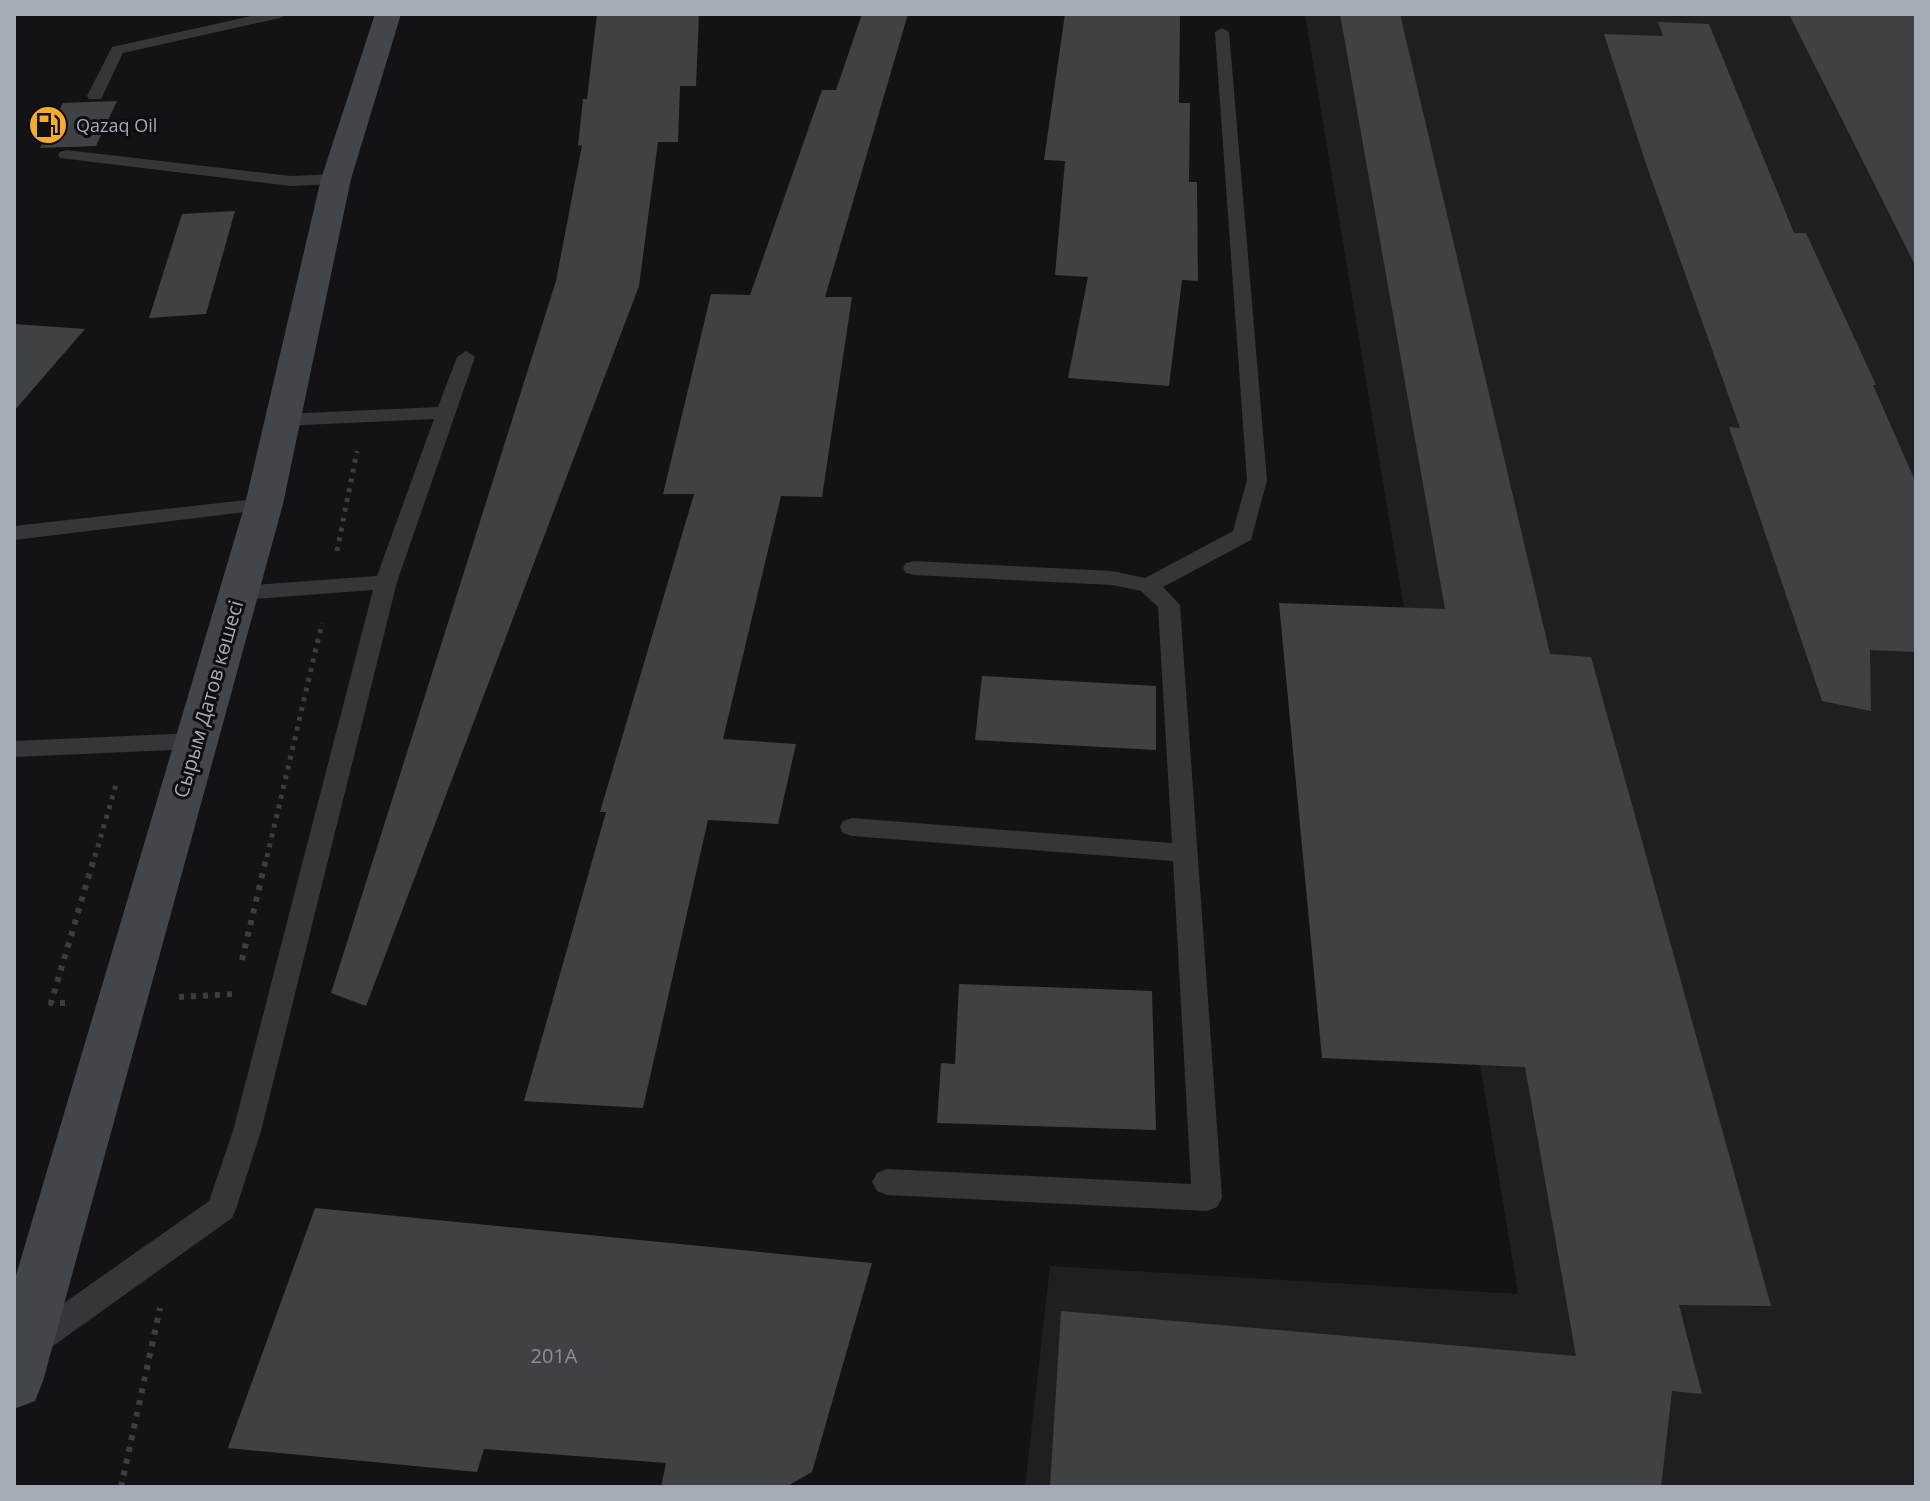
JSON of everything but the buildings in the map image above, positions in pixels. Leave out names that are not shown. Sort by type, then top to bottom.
[{"type":"main road","name":"Сырым Датов көшесі","points":[[18,1366],[264,504],[336,179],[388,14]]},
{"type":"lane","points":[[95,96],[117,50],[280,14]]},
{"type":"lane","points":[[1148,586],[1243,535],[1257,480],[1222,32]]},
{"type":"lane","points":[[66,155],[291,181],[336,179]]},
{"type":"lane","points":[[18,1366],[221,1209],[247,1131],[386,582],[466,357]]},
{"type":"lane","points":[[283,420],[447,413]]},
{"type":"lane","points":[[14,533],[264,504]]},
{"type":"lane","points":[[887,1182],[1207,1198],[1169,605],[1148,586],[1112,578],[914,568]]},
{"type":"lane","points":[[239,593],[386,582]]},
{"type":"lane","points":[[14,749],[195,741]]},
{"type":"lane","points":[[852,827],[1185,853]]},
{"type":"path","points":[[241,964],[330,586],[364,417]]},
{"type":"path","points":[[230,1010],[237,979]]},
{"type":"path","points":[[121,1487],[175,1243]]},
{"type":"shaded area","points":[[1305,14],[1916,14],[1916,1487],[1025,1487],[1050,1266],[1518,1294]]},
{"type":"place","name":"Qazaq Oil","points":[[48,125]]}]
